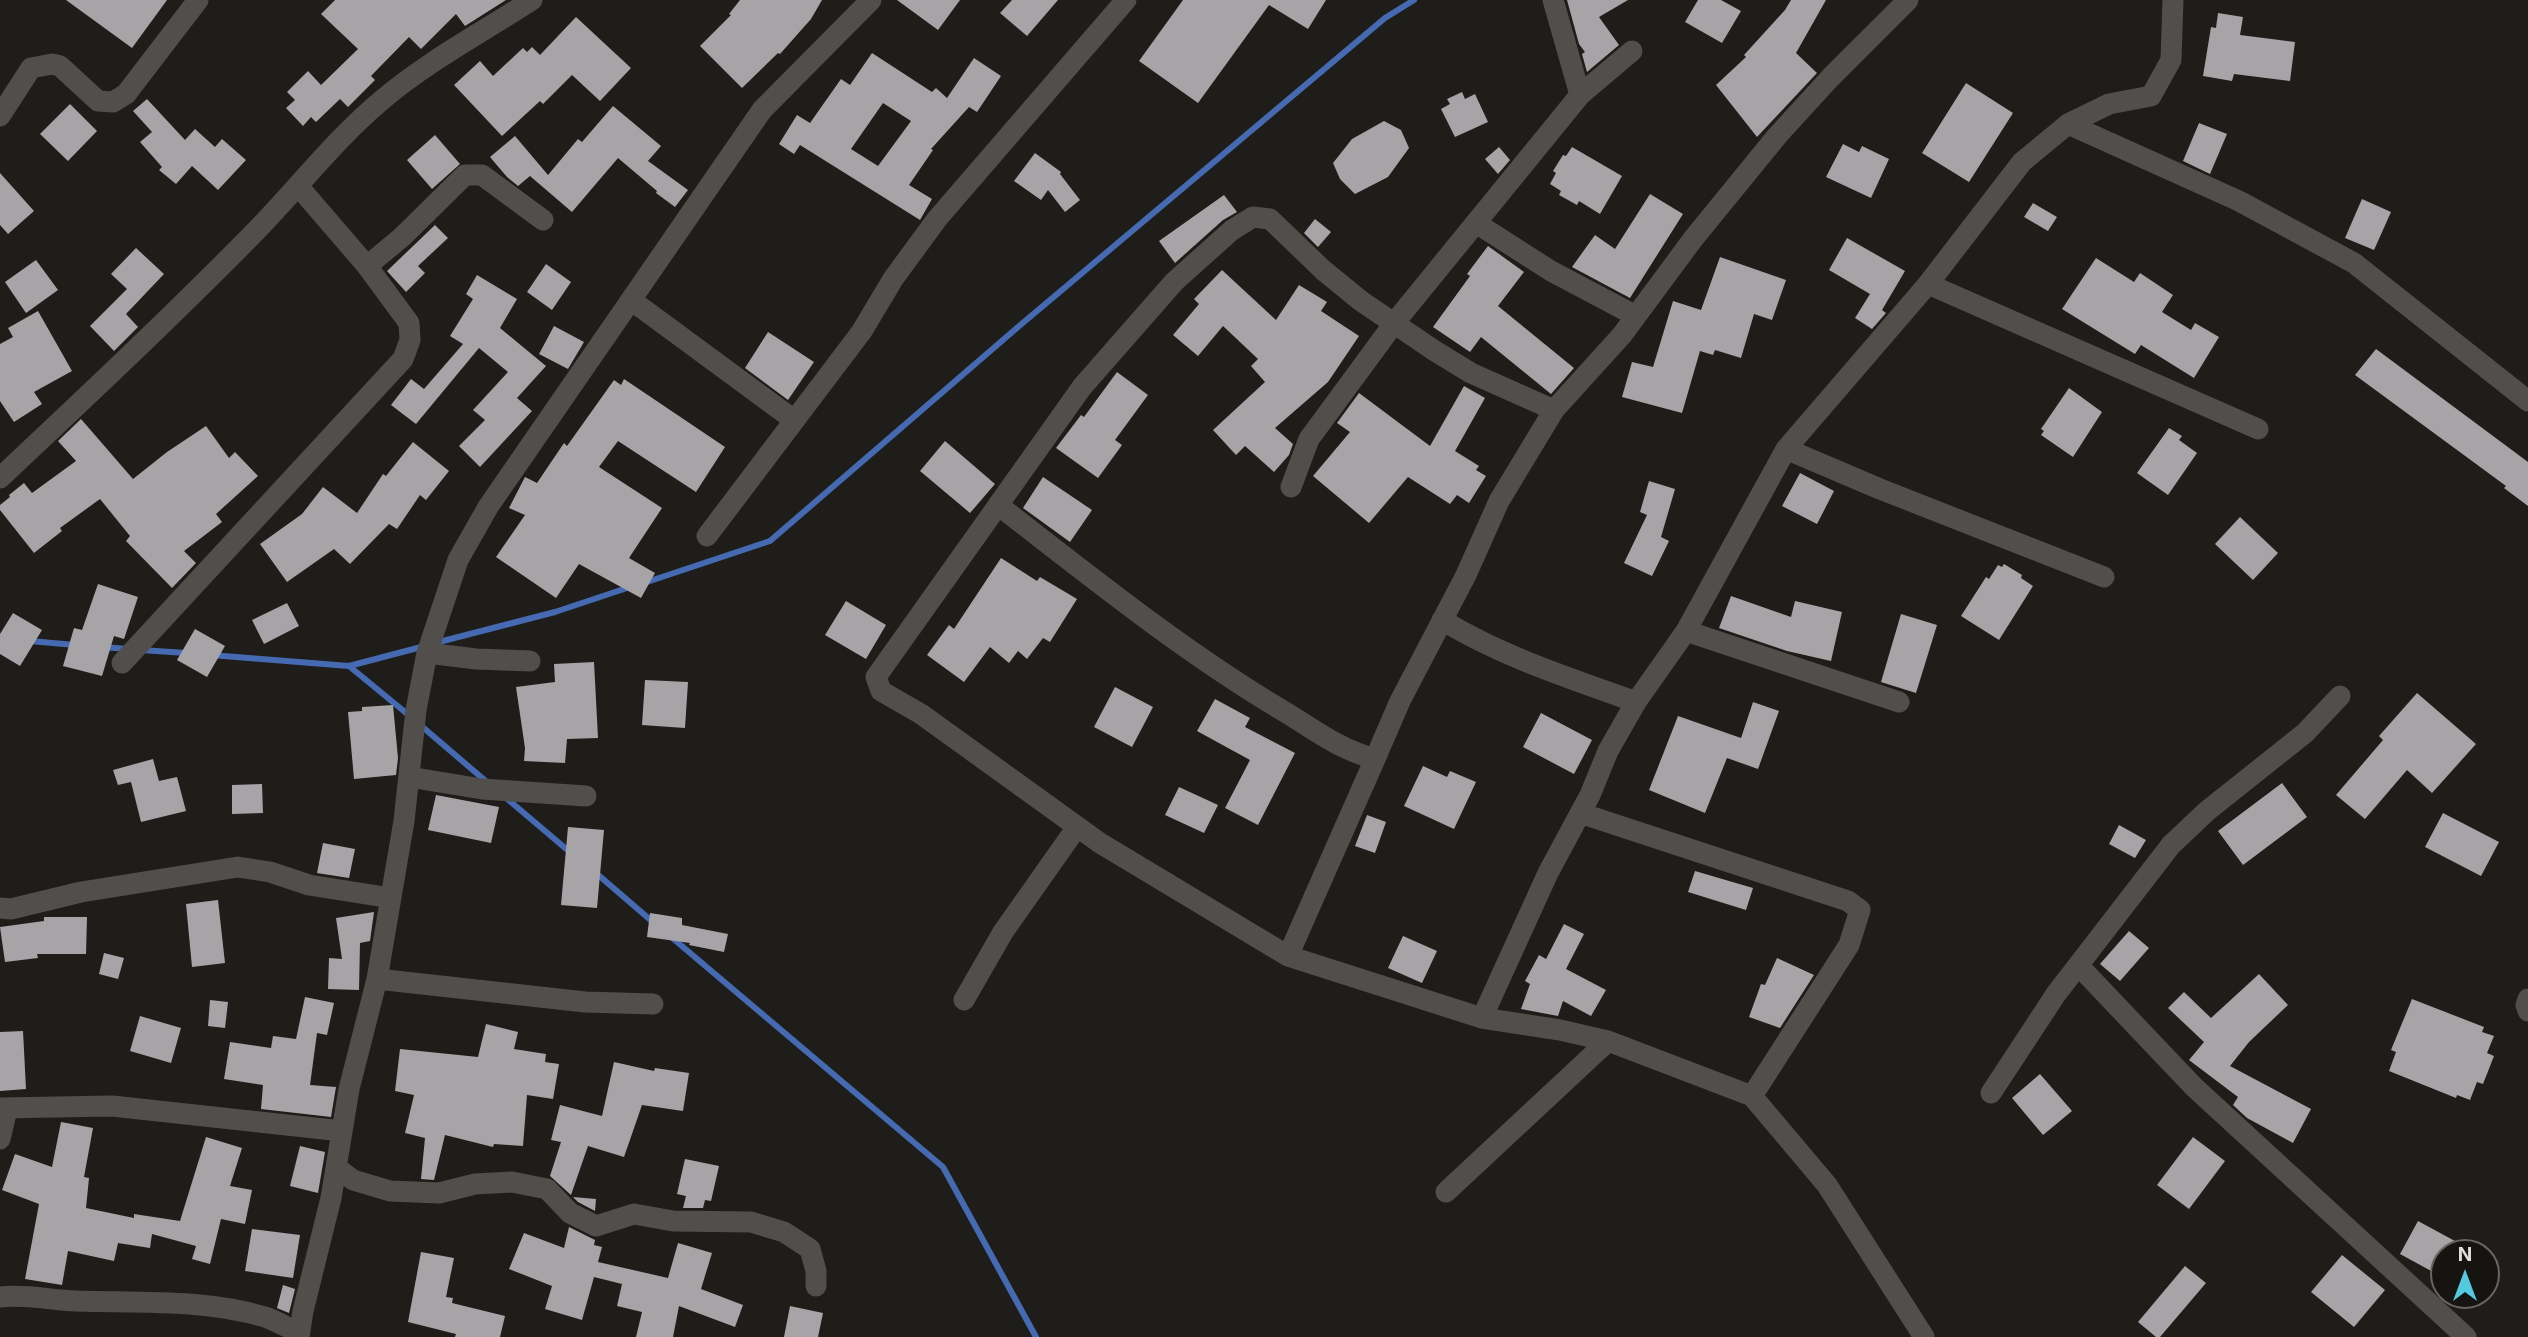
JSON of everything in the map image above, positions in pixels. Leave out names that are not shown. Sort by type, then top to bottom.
[{"type":"street","points":[[4,106],[31,68],[52,64],[60,66],[98,101],[113,102],[126,94],[198,0]]},
{"type":"street","points":[[0,478],[158,328],[299,187],[353,125],[442,54],[532,0]]},
{"type":"street","points":[[0,1297],[13,1295],[233,1310],[267,1318],[299,1335],[331,1198],[349,1089],[377,978],[404,821],[416,710],[427,653],[458,560],[488,508],[762,110],[871,0]]},
{"type":"street","points":[[706,536],[862,331],[893,279],[937,219],[1126,0]]},
{"type":"street","points":[[1553,0],[1580,96]]},
{"type":"street","points":[[1289,956],[1399,701],[1466,575],[1499,501],[1554,410],[1636,316],[1693,239],[1777,136],[1908,0]]},
{"type":"street","points":[[1482,1018],[1548,873],[1580,813],[1608,751],[1636,702],[1686,631],[1786,449],[1928,284],[2022,162],[2068,124],[2109,104],[2151,96],[2171,60],[2173,0]]},
{"type":"street","points":[[1291,487],[1309,439],[1395,322],[1580,96],[1632,51]]},
{"type":"street","points":[[2068,124],[2239,201],[2354,262],[2528,401]]},
{"type":"street","points":[[367,266],[402,237],[465,175],[482,175],[543,220]]},
{"type":"street","points":[[122,663],[403,359],[410,340],[409,323],[367,266],[299,187]]},
{"type":"street","points":[[1554,410],[1471,373],[1361,301],[1323,270],[1270,219],[1253,217],[1233,230],[1174,282],[1082,387],[876,677],[881,691],[921,714],[1100,844],[1289,956],[1482,1018],[1560,1030],[1608,1041],[1752,1096],[1827,1185],[1924,1337]]},
{"type":"street","points":[[1476,223],[1552,271],[1636,316]]},
{"type":"street","points":[[1928,284],[2258,429]]},
{"type":"street","points":[[631,300],[794,420]]},
{"type":"street","points":[[1786,449],[2104,577]]},
{"type":"street","points":[[998,505],[1202,660],[1327,739],[1350,752],[1374,759]]},
{"type":"street","points":[[1442,620],[1475,640],[1521,662],[1636,702]]},
{"type":"street","points":[[1686,631],[1899,702]]},
{"type":"street","points":[[427,653],[475,659],[530,661]]},
{"type":"street","points":[[1991,1093],[2056,994],[2171,845],[2207,811],[2305,733],[2340,696]]},
{"type":"street","points":[[409,777],[482,789],[586,796]]},
{"type":"street","points":[[1580,813],[1848,901],[1860,909],[1849,945],[1752,1096]]},
{"type":"street","points":[[964,1000],[1003,932],[1077,827]]},
{"type":"street","points":[[0,908],[10,909],[81,892],[238,867],[270,872],[309,886],[391,898]]},
{"type":"street","points":[[2078,965],[2194,1087],[2466,1337]]},
{"type":"street","points":[[377,978],[585,1002],[653,1004]]},
{"type":"street","points":[[2528,999],[2528,1011]]},
{"type":"street","points":[[1446,1192],[1608,1041]]},
{"type":"street","points":[[0,1139],[3,1108],[112,1106],[342,1131]]},
{"type":"street","points":[[337,1167],[353,1180],[390,1191],[439,1193],[475,1185],[512,1182],[547,1189],[570,1213],[596,1226],[634,1214],[673,1221],[751,1222],[784,1232],[810,1248],[816,1271],[816,1286]]},
{"type":"building","points":[[66,0],[167,0],[132,48]]},
{"type":"building","points":[[335,0],[506,0],[465,26],[456,14],[421,49],[409,37],[371,76],[375,80],[348,107],[340,99],[316,122],[311,117],[303,126],[286,108],[295,100],[287,92],[308,71],[321,85],[358,49],[321,14]]},
{"type":"building","points":[[740,0],[822,0],[811,19],[780,54],[742,88],[700,46],[731,15],[729,14]]},
{"type":"building","points":[[897,0],[960,0],[938,30]]},
{"type":"building","points":[[1012,0],[1058,0],[1027,36],[1000,13]]},
{"type":"building","points":[[1183,0],[1326,0],[1308,29],[1269,5],[1198,103],[1139,61]]},
{"type":"building","points":[[1567,0],[1628,0],[1599,17],[1619,45],[1587,72],[1582,54],[1585,52],[1579,44]]},
{"type":"building","points":[[1698,0],[1721,0],[1741,11],[1722,43],[1685,22]]},
{"type":"building","points":[[1791,0],[1826,0],[1796,53],[1817,73],[1757,137],[1716,85],[1746,57],[1744,55]]},
{"type":"building","points":[[2218,13],[2243,17],[2240,35],[2295,42],[2290,81],[2234,74],[2232,81],[2203,76],[2211,27],[2216,28]]},
{"type":"building","points":[[576,17],[631,68],[600,101],[572,75],[543,104],[540,101],[502,136],[454,85],[480,61],[493,76],[523,48],[527,52],[532,47],[540,55]]},
{"type":"building","points":[[872,53],[932,92],[936,88],[947,98],[974,58],[1001,76],[977,112],[969,107],[931,149],[933,150],[909,185],[932,199],[920,220],[800,145],[794,154],[779,144],[797,115],[810,123],[841,79],[850,85]],"holes":[[[883,103],[911,121],[878,166],[851,149]]]},
{"type":"building","points":[[1966,83],[2013,113],[1969,182],[1922,153]]},
{"type":"building","points":[[1462,92],[1465,99],[1475,94],[1488,122],[1455,137],[1441,109],[1450,104],[1447,99]]},
{"type":"building","points":[[147,99],[185,140],[195,129],[215,147],[222,139],[246,160],[218,190],[192,166],[176,184],[159,170],[162,167],[140,142],[152,132],[133,111]]},
{"type":"building","points":[[70,104],[97,131],[68,161],[40,134]]},
{"type":"building","points":[[613,106],[661,146],[648,161],[688,190],[675,207],[618,158],[572,212],[530,176],[518,186],[490,157],[515,136],[548,175],[578,139],[582,142]]},
{"type":"building","points":[[1384,121],[1401,130],[1409,148],[1388,177],[1355,194],[1340,179],[1333,163],[1352,139]]},
{"type":"building","points":[[2199,123],[2227,134],[2210,174],[2183,161]]},
{"type":"building","points":[[435,135],[460,164],[432,189],[407,160]]},
{"type":"building","points":[[1843,144],[1859,152],[1862,146],[1889,159],[1871,198],[1826,177]]},
{"type":"building","points":[[1499,147],[1510,160],[1498,174],[1485,159]]},
{"type":"building","points":[[1572,147],[1622,176],[1600,214],[1579,201],[1577,205],[1559,195],[1561,191],[1550,184],[1556,173],[1553,171]]},
{"type":"building","points":[[1035,153],[1061,172],[1080,200],[1065,212],[1048,190],[1041,200],[1014,181]]},
{"type":"building","points":[[0,173],[34,211],[8,234],[0,225]]},
{"type":"building","points":[[1650,194],[1683,214],[1630,298],[1572,267],[1595,235],[1615,249]]},
{"type":"building","points":[[1224,195],[1237,212],[1223,220],[1175,263],[1159,241]]},
{"type":"building","points":[[2362,199],[2391,212],[2374,250],[2345,238]]},
{"type":"building","points":[[2033,203],[2057,217],[2048,231],[2024,217]]},
{"type":"building","points":[[1315,219],[1331,232],[1318,247],[1304,233]]},
{"type":"building","points":[[435,225],[448,238],[418,266],[425,273],[406,292],[387,271]]},
{"type":"building","points":[[1847,238],[1905,271],[1882,310],[1886,313],[1872,329],[1855,318],[1870,294],[1829,270]]},
{"type":"building","points":[[1488,246],[1524,272],[1498,306],[1574,368],[1551,394],[1481,337],[1470,352],[1433,327]]},
{"type":"building","points":[[136,248],[164,274],[126,314],[138,327],[114,351],[90,326],[127,289],[111,274]]},
{"type":"building","points":[[1720,257],[1786,280],[1772,320],[1754,314],[1741,358],[1715,350],[1713,355],[1700,351],[1682,413],[1622,397],[1632,362],[1653,367],[1673,301],[1701,310]]},
{"type":"building","points":[[2096,258],[2134,282],[2140,273],[2173,295],[2162,312],[2191,330],[2195,323],[2219,337],[2194,378],[2141,345],[2135,354],[2062,309]]},
{"type":"building","points":[[36,260],[58,290],[26,313],[5,282]]},
{"type":"building","points":[[546,264],[571,282],[552,310],[527,292]]},
{"type":"building","points":[[1222,270],[1276,320],[1299,285],[1327,302],[1321,311],[1359,336],[1328,382],[1275,428],[1293,444],[1289,455],[1274,472],[1245,446],[1236,455],[1213,430],[1265,382],[1251,366],[1258,359],[1223,326],[1198,356],[1173,335],[1199,304],[1194,299]]},
{"type":"building","points":[[477,275],[517,299],[500,328],[546,366],[517,398],[532,411],[480,467],[459,446],[485,420],[473,410],[508,372],[479,348],[416,424],[391,405],[411,379],[424,389],[463,344],[450,336],[473,299],[466,294]]},
{"type":"building","points":[[38,311],[72,371],[34,392],[42,404],[14,422],[0,401],[0,344],[13,337],[8,328]]},
{"type":"building","points":[[554,326],[584,342],[568,369],[539,354]]},
{"type":"building","points":[[768,332],[814,362],[788,400],[745,368]]},
{"type":"building","points":[[2376,349],[2528,462],[2528,506],[2504,488],[2506,486],[2355,375]]},
{"type":"building","points":[[1117,372],[1148,395],[1115,440],[1122,445],[1098,478],[1056,448],[1081,415],[1084,417]]},
{"type":"building","points":[[624,379],[725,447],[696,492],[618,441],[599,467],[662,508],[629,558],[655,573],[641,598],[579,564],[556,598],[496,557],[525,515],[509,508],[525,477],[537,483],[564,443],[567,446],[614,380],[621,385]]},
{"type":"building","points":[[1464,386],[1485,398],[1455,451],[1479,466],[1476,470],[1486,476],[1469,503],[1457,495],[1450,504],[1408,477],[1369,523],[1313,476],[1350,432],[1337,423],[1359,393],[1430,446]]},
{"type":"building","points":[[2069,388],[2102,412],[2073,457],[2041,435],[2044,431],[2041,429]]},
{"type":"building","points":[[81,419],[133,479],[206,426],[229,458],[235,452],[258,476],[216,514],[222,522],[184,551],[196,563],[172,588],[126,541],[130,536],[100,499],[60,528],[62,531],[34,553],[0,510],[0,505],[24,483],[32,493],[76,461],[58,441]]},
{"type":"building","points":[[2169,428],[2182,436],[2179,440],[2197,453],[2168,495],[2137,473]]},
{"type":"building","points":[[945,441],[995,484],[970,513],[920,471]]},
{"type":"building","points":[[413,442],[449,471],[426,500],[420,495],[397,529],[389,524],[350,564],[334,549],[287,582],[260,544],[302,514],[323,487],[357,513],[383,474],[386,476]]},
{"type":"building","points":[[1800,473],[1834,491],[1817,524],[1782,506]]},
{"type":"building","points":[[1043,477],[1092,510],[1070,542],[1023,508]]},
{"type":"building","points":[[1649,481],[1675,489],[1661,537],[1669,541],[1652,576],[1624,563],[1647,515],[1640,512]]},
{"type":"building","points":[[2240,517],[2278,553],[2253,580],[2215,544]]},
{"type":"building","points":[[1001,558],[1037,581],[1040,577],[1077,599],[1050,642],[1043,638],[1027,659],[1018,651],[1009,663],[990,647],[964,682],[927,655],[949,625],[954,629]]},
{"type":"building","points":[[2004,564],[2022,575],[2021,578],[2033,586],[1999,640],[1961,616],[1986,577],[1989,579],[1998,565],[2002,567]]},
{"type":"building","points":[[98,584],[138,597],[124,639],[114,636],[102,676],[63,666],[74,628],[82,630]]},
{"type":"building","points":[[1731,596],[1791,617],[1795,601],[1842,612],[1831,661],[1787,651],[1719,628]]},
{"type":"building","points":[[846,601],[886,625],[866,659],[825,635]]},
{"type":"building","points":[[287,603],[299,626],[264,644],[252,620]]},
{"type":"building","points":[[13,613],[42,630],[20,666],[0,654],[0,634]]},
{"type":"building","points":[[1901,614],[1937,625],[1916,693],[1881,682]]},
{"type":"building","points":[[195,629],[225,646],[207,677],[177,660]]},
{"type":"building","points":[[594,662],[598,738],[567,739],[565,763],[524,761],[525,748],[516,687],[555,682],[554,664]]},
{"type":"building","points":[[645,680],[688,682],[685,728],[642,725]]},
{"type":"building","points":[[1115,687],[1153,707],[1132,747],[1094,727]]},
{"type":"building","points":[[2417,693],[2476,744],[2432,793],[2407,770],[2365,819],[2336,795],[2383,740],[2379,736]]},
{"type":"building","points":[[1215,699],[1250,718],[1245,727],[1295,753],[1258,825],[1225,808],[1250,760],[1197,731]]},
{"type":"building","points":[[1753,702],[1779,711],[1758,769],[1727,758],[1705,813],[1649,790],[1678,716],[1741,738]]},
{"type":"building","points":[[393,705],[398,758],[396,775],[354,779],[348,712],[362,711],[362,707]]},
{"type":"building","points":[[1541,713],[1592,740],[1574,774],[1523,747]]},
{"type":"building","points":[[153,759],[159,781],[177,777],[186,811],[141,822],[131,782],[118,785],[113,770]]},
{"type":"building","points":[[1423,766],[1447,777],[1450,771],[1476,782],[1454,829],[1404,806]]},
{"type":"building","points":[[2282,783],[2307,817],[2243,865],[2218,831]]},
{"type":"building","points":[[262,784],[263,813],[232,814],[232,785]]},
{"type":"building","points":[[1179,787],[1218,805],[1204,833],[1165,815]]},
{"type":"building","points":[[436,795],[499,807],[491,843],[428,830]]},
{"type":"building","points":[[2443,813],[2499,842],[2481,876],[2425,847]]},
{"type":"building","points":[[1367,815],[1386,822],[1375,853],[1355,846]]},
{"type":"building","points":[[2119,825],[2146,840],[2135,858],[2109,844]]},
{"type":"building","points":[[568,827],[604,830],[597,908],[561,905]]},
{"type":"building","points":[[323,843],[355,849],[349,878],[317,873]]},
{"type":"building","points":[[1695,871],[1753,888],[1746,910],[1688,892]]},
{"type":"building","points":[[218,900],[225,963],[192,967],[186,904]]},
{"type":"building","points":[[374,912],[370,941],[360,943],[359,990],[328,989],[329,958],[342,959],[336,918]]},
{"type":"building","points":[[650,913],[682,918],[682,925],[728,934],[724,952],[689,945],[690,943],[647,937]]},
{"type":"building","points":[[44,917],[87,917],[86,954],[37,954],[38,958],[5,962],[0,927],[44,921]]},
{"type":"building","points":[[1564,924],[1584,934],[1566,969],[1606,990],[1591,1016],[1563,1001],[1558,1016],[1521,1009],[1530,984],[1525,981],[1539,955],[1546,959]]},
{"type":"building","points":[[2129,931],[2149,948],[2120,981],[2100,964]]},
{"type":"building","points":[[1403,936],[1437,951],[1422,983],[1388,968]]},
{"type":"building","points":[[104,953],[124,958],[118,979],[99,974]]},
{"type":"building","points":[[1777,958],[1814,975],[1780,1028],[1749,1017],[1761,984],[1765,985]]},
{"type":"building","points":[[2259,974],[2288,1005],[2249,1042],[2230,1066],[2311,1109],[2293,1143],[2247,1118],[2233,1105],[2238,1097],[2189,1060],[2204,1042],[2168,1008],[2184,992],[2211,1018]]},
{"type":"building","points":[[305,997],[334,1003],[327,1035],[317,1033],[310,1085],[336,1087],[331,1117],[261,1109],[263,1085],[224,1079],[230,1042],[271,1048],[273,1036],[296,1039]]},
{"type":"building","points":[[2412,999],[2484,1027],[2482,1032],[2494,1036],[2487,1053],[2494,1056],[2483,1084],[2477,1082],[2470,1100],[2457,1095],[2456,1098],[2389,1071],[2396,1052],[2391,1050]]},
{"type":"building","points":[[210,1000],[228,1002],[225,1028],[208,1026]]},
{"type":"building","points":[[140,1016],[181,1028],[171,1063],[130,1051]]},
{"type":"building","points":[[486,1024],[518,1032],[514,1049],[546,1054],[545,1062],[559,1064],[553,1099],[527,1095],[523,1146],[494,1144],[493,1147],[445,1135],[434,1180],[421,1179],[425,1138],[405,1133],[414,1095],[395,1091],[400,1049],[478,1057]]},
{"type":"building","points":[[23,1031],[26,1089],[0,1091],[0,1032]]},
{"type":"building","points":[[614,1062],[654,1071],[655,1068],[689,1073],[683,1111],[642,1105],[624,1157],[588,1146],[571,1195],[550,1176],[561,1142],[551,1140],[560,1105],[602,1116]]},
{"type":"building","points":[[2040,1074],[2072,1111],[2043,1135],[2012,1098]]},
{"type":"building","points":[[61,1122],[93,1128],[84,1177],[89,1178],[86,1208],[134,1218],[134,1214],[180,1221],[206,1137],[242,1148],[230,1186],[252,1190],[245,1224],[221,1219],[210,1264],[192,1259],[196,1246],[152,1234],[150,1248],[118,1243],[114,1261],[68,1251],[62,1285],[25,1279],[39,1204],[2,1190],[15,1154],[52,1167]]},
{"type":"building","points":[[2193,1137],[2225,1161],[2189,1209],[2157,1185]]},
{"type":"building","points":[[300,1146],[325,1152],[318,1193],[290,1186]]},
{"type":"building","points":[[685,1159],[719,1166],[711,1201],[705,1200],[703,1208],[683,1208],[686,1196],[677,1194]]},
{"type":"building","points":[[573,1197],[596,1199],[595,1211],[578,1202]]},
{"type":"building","points":[[2418,1221],[2451,1239],[2430,1239],[2430,1270],[2400,1254]]},
{"type":"building","points":[[569,1227],[595,1240],[594,1245],[602,1247],[598,1262],[668,1278],[678,1243],[712,1253],[701,1289],[743,1305],[735,1327],[679,1306],[673,1337],[636,1337],[642,1312],[617,1306],[622,1284],[594,1277],[582,1320],[545,1309],[552,1286],[509,1269],[524,1233],[564,1248]]},
{"type":"building","points":[[252,1229],[300,1235],[293,1278],[245,1271]]},
{"type":"building","points":[[421,1252],[454,1258],[446,1297],[453,1298],[452,1303],[505,1316],[500,1337],[455,1337],[456,1334],[408,1322]]},
{"type":"building","points":[[2342,1255],[2385,1290],[2354,1327],[2311,1292]]},
{"type":"building","points":[[2185,1266],[2206,1283],[2160,1337],[2156,1337],[2138,1322]]},
{"type":"building","points":[[283,1285],[295,1289],[289,1313],[277,1308]]},
{"type":"building","points":[[790,1306],[823,1313],[818,1337],[784,1337]]},
{"type":"waterway","points":[[644,583],[770,541],[1018,327],[1385,18],[1414,0]]},
{"type":"waterway","points":[[435,643],[555,612],[630,587]]},
{"type":"waterway","points":[[30,641],[75,645]]},
{"type":"waterway","points":[[211,655],[349,666],[425,646]]},
{"type":"waterway","points":[[103,647],[127,649]]},
{"type":"waterway","points":[[141,650],[186,653]]},
{"type":"waterway","points":[[349,666],[411,717]]},
{"type":"waterway","points":[[419,724],[488,783]]},
{"type":"waterway","points":[[505,797],[571,853]]},
{"type":"waterway","points":[[596,873],[654,923]]},
{"type":"waterway","points":[[670,936],[943,1167],[1036,1337]]}]
